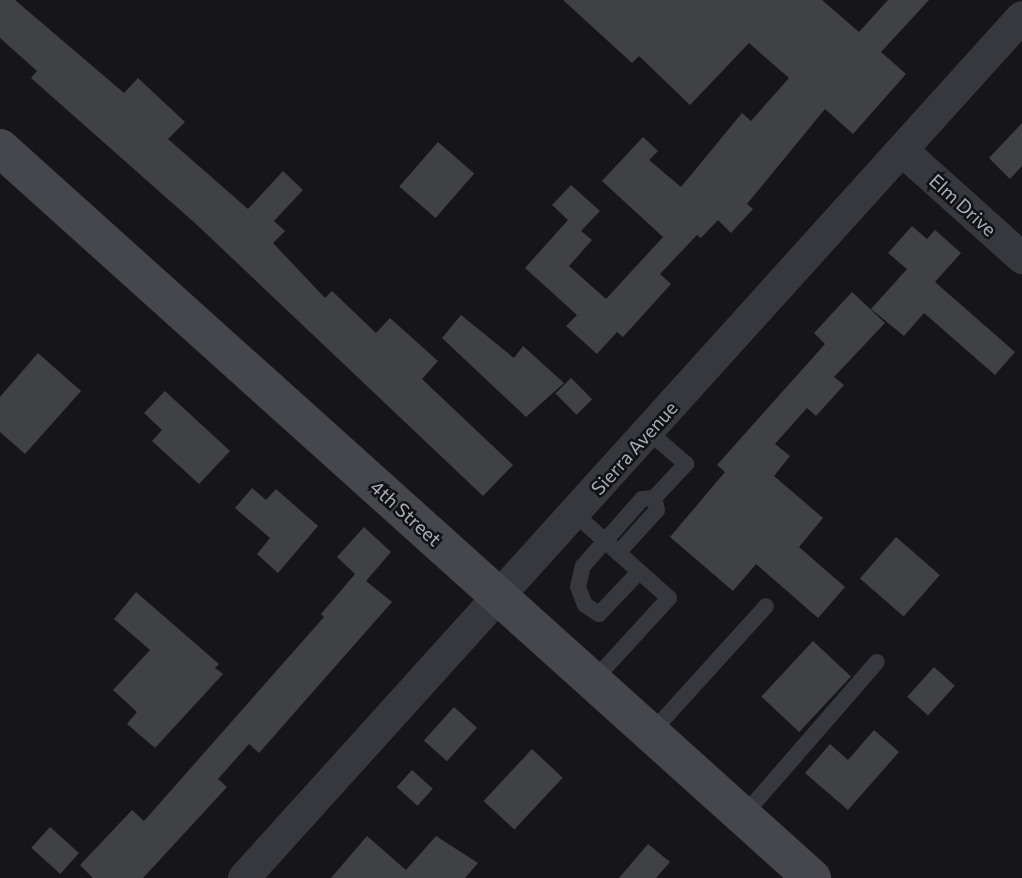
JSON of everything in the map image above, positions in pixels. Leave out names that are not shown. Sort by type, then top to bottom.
[{"type":"street","name":"Sierra Avenue","points":[[244,878],[904,152],[1022,17]]},
{"type":"street","name":"4th Street","points":[[0,148],[812,878]]},
{"type":"street","name":"Elm Drive","points":[[904,152],[1022,258]]},
{"type":"lane","points":[[639,572],[599,614],[585,605],[578,587],[583,566],[642,499],[654,498],[686,464],[649,432]]},
{"type":"lane","points":[[618,553],[656,510],[654,498]]},
{"type":"lane","points":[[575,514],[669,598],[593,681]]},
{"type":"lane","points":[[651,733],[766,606]]},
{"type":"lane","points":[[743,816],[877,662]]},
{"type":"building","points":[[0,0],[15,0],[124,93],[138,78],[185,122],[168,139],[248,209],[283,171],[303,190],[274,221],[285,231],[273,243],[325,298],[332,291],[376,333],[390,318],[438,361],[422,379],[513,465],[483,496],[196,224],[31,78],[37,71],[0,38]]},
{"type":"building","points":[[563,0],[822,0],[859,32],[888,0],[929,0],[881,52],[906,74],[853,134],[825,109],[747,204],[753,209],[731,233],[718,220],[701,238],[697,235],[660,274],[671,284],[623,337],[617,332],[597,354],[566,326],[577,315],[525,268],[568,220],[552,205],[571,185],[600,211],[581,231],[592,240],[569,266],[606,299],[663,237],[602,181],[643,137],[658,151],[649,160],[681,187],[742,113],[751,121],[789,78],[749,43],[690,105],[639,56],[632,63]]},
{"type":"building","points":[[1022,123],[1022,166],[1010,179],[989,158]]},
{"type":"building","points":[[438,142],[474,173],[436,218],[399,187]]},
{"type":"building","points":[[912,226],[927,239],[935,230],[961,253],[935,282],[1015,352],[995,375],[924,313],[904,336],[871,309],[907,269],[888,253]]},
{"type":"building","points":[[852,292],[885,323],[834,377],[844,385],[816,416],[807,408],[775,444],[790,456],[774,476],[823,518],[799,547],[845,587],[818,618],[756,564],[733,591],[670,537],[725,472],[717,465],[825,344],[814,333]]},
{"type":"building","points":[[461,315],[514,358],[523,346],[564,383],[526,417],[442,338]]},
{"type":"building","points":[[38,353],[81,391],[25,454],[0,432],[0,397]]},
{"type":"building","points":[[571,378],[592,399],[577,415],[555,394]]},
{"type":"building","points":[[165,391],[230,451],[199,484],[152,441],[162,430],[144,413]]},
{"type":"building","points":[[252,488],[266,500],[276,489],[318,526],[278,573],[257,554],[270,538],[235,508]]},
{"type":"building","points":[[364,527],[391,552],[366,581],[392,602],[259,753],[249,744],[218,779],[227,787],[143,878],[93,878],[80,865],[132,810],[144,821],[324,617],[321,614],[355,574],[337,557]]},
{"type":"building","points":[[896,537],[940,575],[904,617],[860,579]]},
{"type":"building","points":[[136,592],[219,664],[215,668],[223,674],[155,748],[127,724],[137,712],[113,690],[150,650],[114,619]]},
{"type":"building","points":[[813,641],[851,676],[799,732],[761,697]]},
{"type":"building","points":[[934,667],[955,686],[928,715],[907,697]]},
{"type":"building","points":[[454,707],[477,728],[447,761],[424,740]]},
{"type":"building","points":[[874,730],[899,752],[848,810],[805,773],[830,744],[848,760]]},
{"type":"building","points":[[532,749],[563,778],[514,830],[484,801]]},
{"type":"building","points":[[412,770],[433,789],[417,806],[397,787]]},
{"type":"building","points":[[50,827],[79,853],[60,874],[31,848]]},
{"type":"building","points":[[367,836],[406,870],[436,836],[478,863],[465,878],[331,878]]},
{"type":"building","points":[[648,844],[670,862],[656,878],[619,878]]}]
